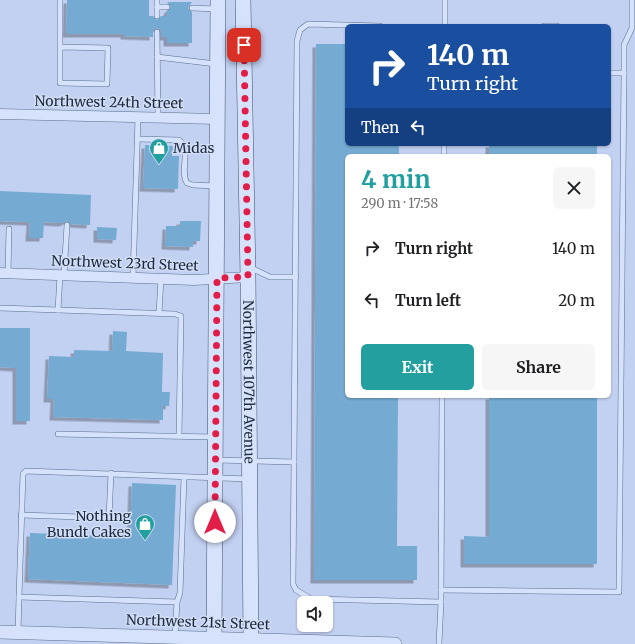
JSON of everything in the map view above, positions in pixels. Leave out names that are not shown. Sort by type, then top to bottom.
[{"type":"main road","name":"Northwest 107th Avenue","points":[[243,0],[248,272],[251,642]]},
{"type":"main road","points":[[214,641],[218,4]]},
{"type":"street","name":"Northwest 24th Street","points":[[0,114],[218,119]]},
{"type":"street","name":"Northwest 23rd Street","points":[[4,273],[161,279],[217,278],[248,272]]},
{"type":"street","name":"Northwest 21st Street","points":[[0,632],[132,640],[395,644]]},
{"type":"lane","points":[[60,0],[60,83],[107,84],[108,48],[61,47]]},
{"type":"lane","points":[[157,0],[157,16]]},
{"type":"lane","points":[[445,0],[445,24]]},
{"type":"lane","points":[[441,590],[619,592],[624,45],[632,28],[632,0]]},
{"type":"lane","points":[[192,8],[218,4]]},
{"type":"lane","points":[[157,7],[167,7]]},
{"type":"lane","points":[[345,25],[308,24],[300,30],[297,41],[293,584],[296,590],[311,599],[441,602]]},
{"type":"lane","points":[[157,32],[158,117]]},
{"type":"lane","points":[[157,57],[218,64]]},
{"type":"lane","points":[[611,73],[624,73]]},
{"type":"lane","points":[[133,278],[138,117]]},
{"type":"lane","points":[[137,138],[179,140],[185,149],[185,176],[187,183],[193,185],[217,186]]},
{"type":"lane","points":[[58,310],[67,225]]},
{"type":"lane","points":[[4,273],[9,230]]},
{"type":"lane","points":[[248,272],[270,277],[296,277]]},
{"type":"lane","points":[[159,314],[161,279]]},
{"type":"lane","points":[[0,308],[179,315],[181,318],[179,436]]},
{"type":"lane","points":[[439,644],[441,602],[442,398]]},
{"type":"lane","points":[[58,434],[215,437]]},
{"type":"lane","points":[[215,460],[294,462]]},
{"type":"lane","points":[[18,632],[23,474],[26,471],[250,479]]},
{"type":"lane","points":[[21,515],[109,518],[111,473]]},
{"type":"lane","points":[[178,640],[177,602],[180,593],[184,477]]},
{"type":"lane","points":[[19,597],[177,602]]},
{"type":"building","points":[[67,0],[149,0],[149,16],[153,16],[157,20],[161,16],[167,16],[167,11],[171,7],[167,2],[192,2],[188,8],[192,12],[192,43],[167,43],[167,37],[161,37],[161,30],[157,28],[153,30],[153,37],[124,36],[124,34],[66,34]]},
{"type":"building","points":[[316,44],[345,44],[345,146],[399,146],[399,154],[345,154],[345,398],[398,398],[397,546],[417,546],[417,580],[314,580]]},
{"type":"building","points":[[145,145],[173,146],[172,156],[179,156],[178,189],[143,188]]},
{"type":"building","points":[[489,146],[597,146],[597,154],[489,154]]},
{"type":"building","points":[[0,191],[91,195],[90,225],[71,224],[67,221],[63,223],[44,222],[43,238],[29,238],[30,222],[0,221]]},
{"type":"building","points":[[180,221],[201,221],[200,241],[193,241],[193,247],[165,246],[166,226],[180,226]]},
{"type":"building","points":[[97,227],[117,228],[116,240],[97,239]]},
{"type":"building","points":[[0,328],[30,328],[30,421],[16,421],[16,368],[0,367]]},
{"type":"building","points":[[113,331],[127,332],[126,351],[163,353],[162,392],[170,392],[169,406],[163,406],[163,420],[53,417],[54,399],[47,399],[49,356],[74,357],[74,350],[112,351]]},
{"type":"building","points":[[489,398],[597,398],[597,564],[464,564],[464,536],[489,537]]},
{"type":"building","points":[[132,483],[176,485],[172,585],[28,579],[30,533],[130,537]]},
{"type":"place","name":"Midas","points":[[159,165]]},
{"type":"place","name":"Nothing Bundt Cakes","points":[[145,541]]},
{"type":"route","points":[[215,522],[217,278],[248,277],[244,45]]}]
